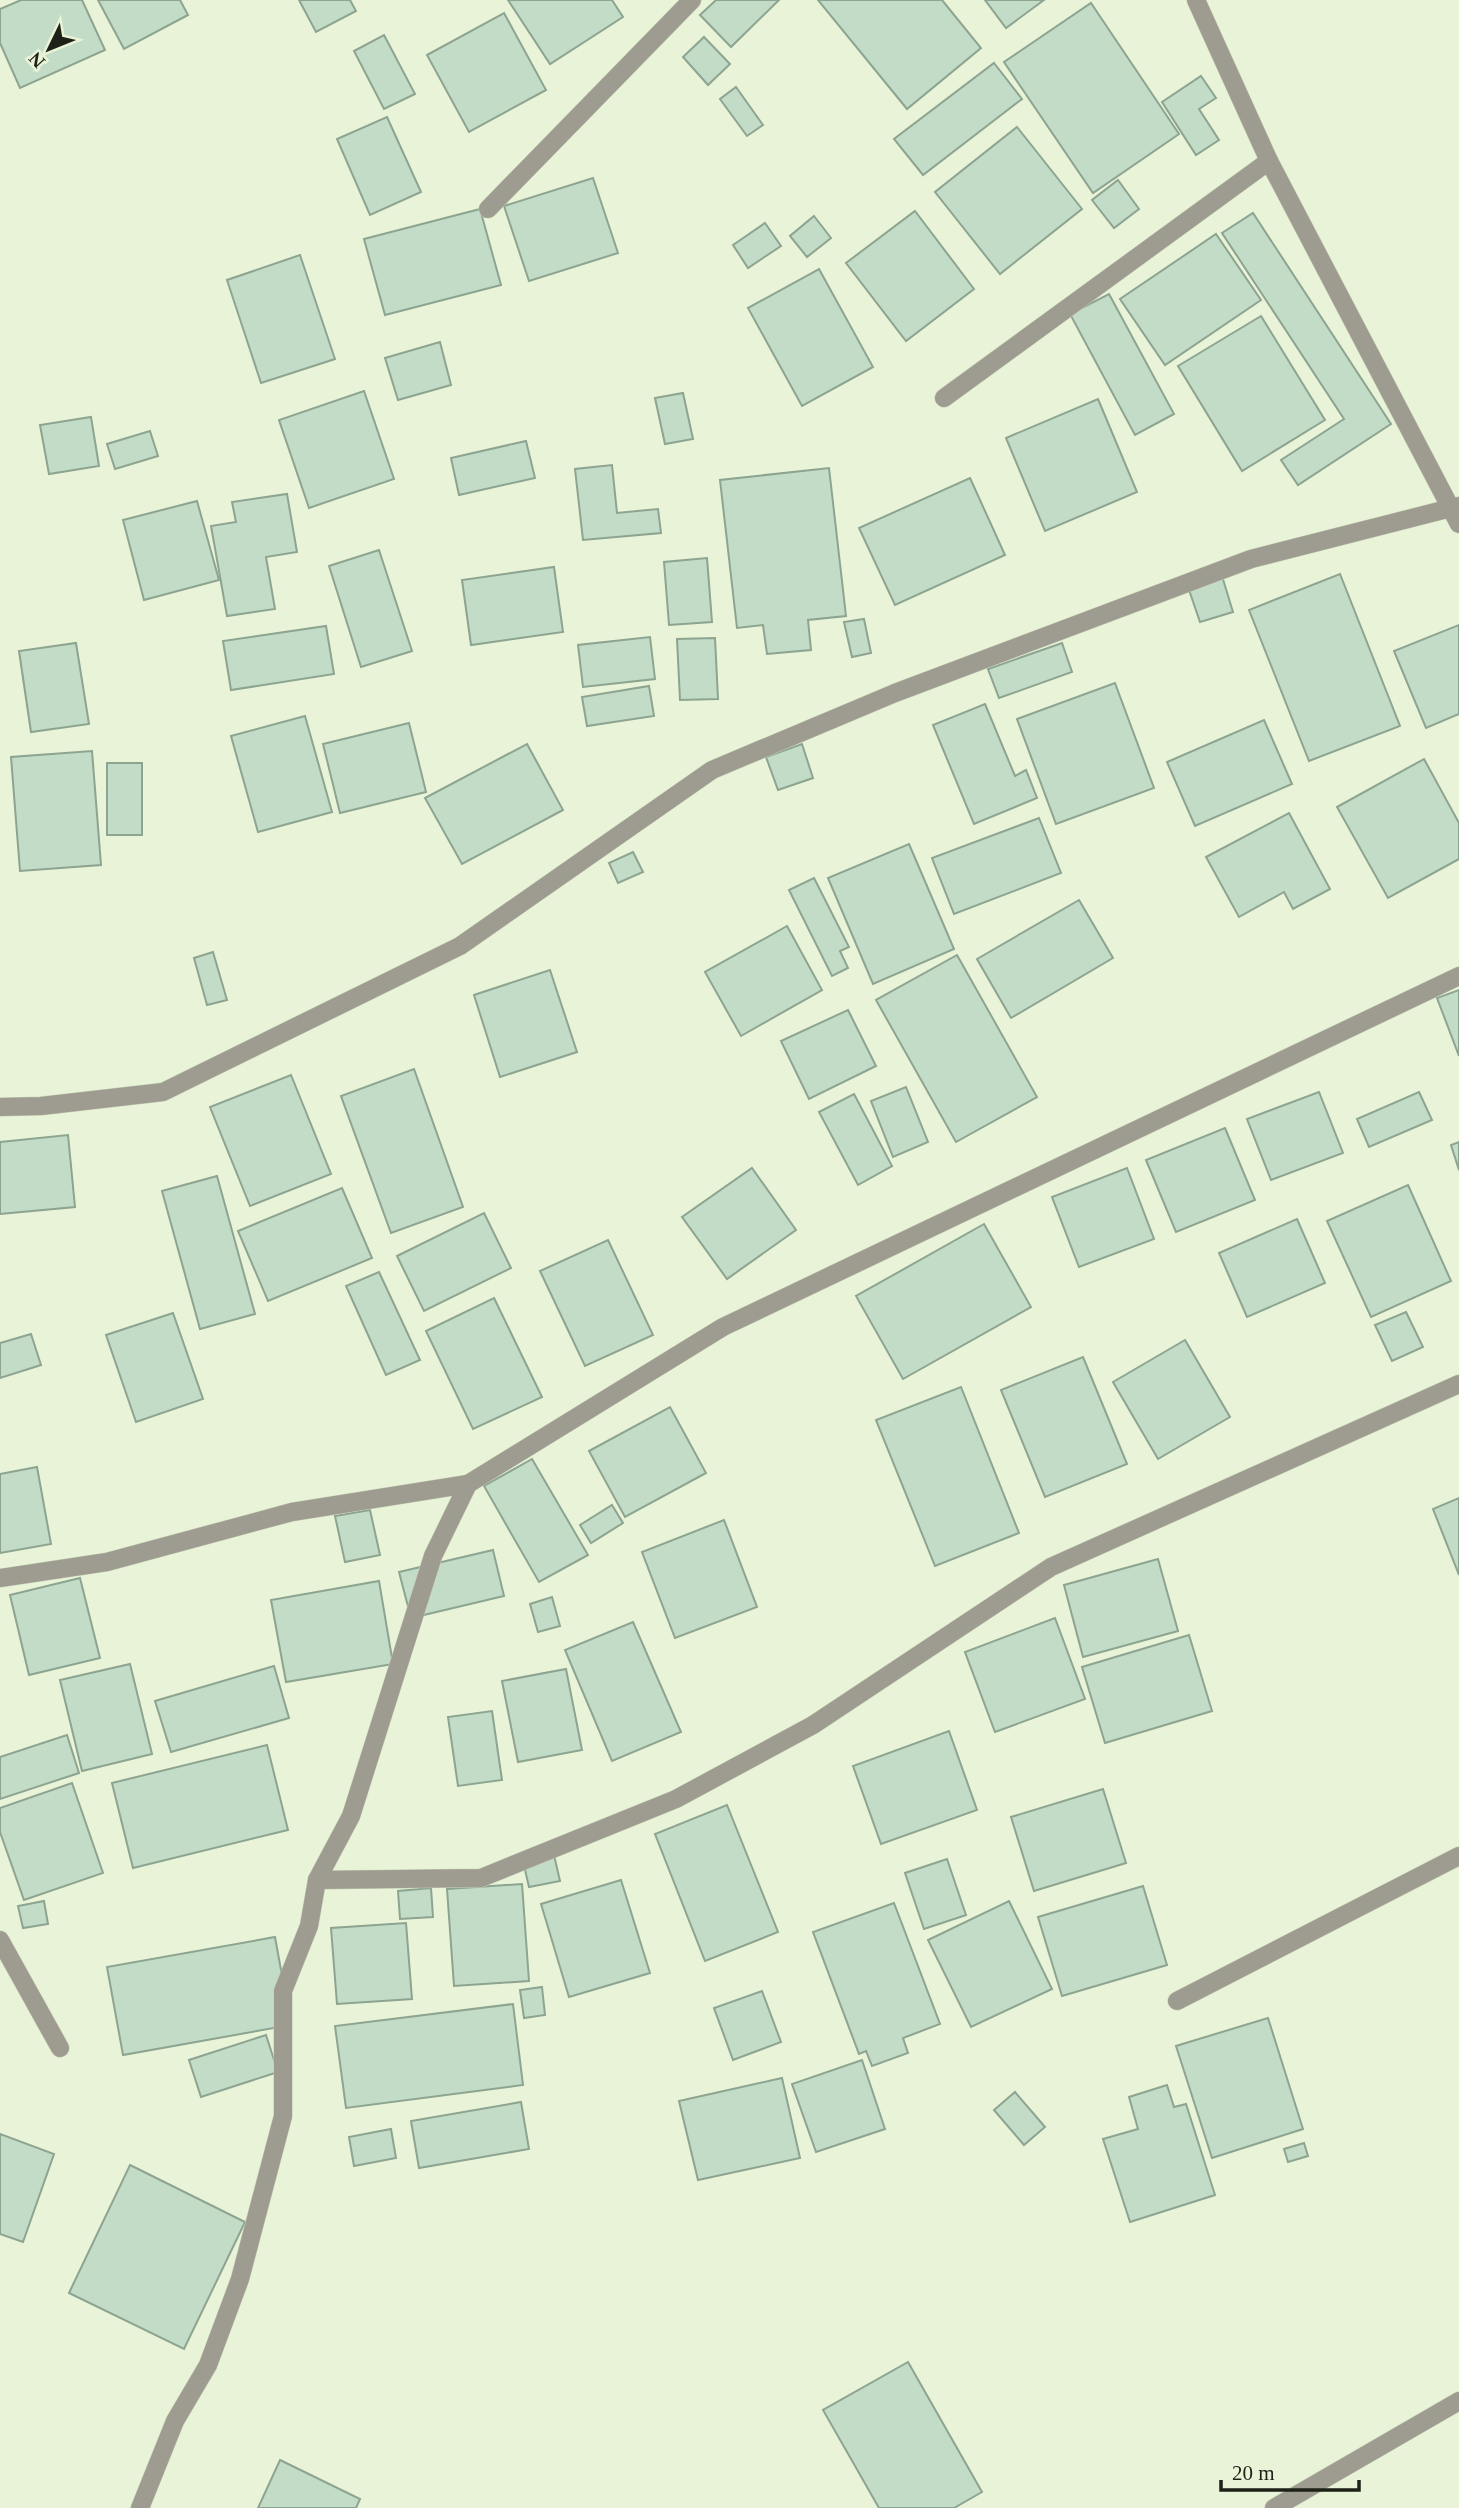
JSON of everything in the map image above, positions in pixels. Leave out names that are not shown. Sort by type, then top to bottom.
[{"type":"street","points":[[488,209],[692,0]]},
{"type":"street","points":[[0,1107],[41,1106],[163,1092],[460,946],[712,771],[895,693],[1251,559],[1457,513],[1269,161],[1196,0]]},
{"type":"street","points":[[944,398],[1269,161]]},
{"type":"street","points":[[0,1578],[107,1562],[292,1512],[468,1484],[723,1327],[1459,976]]},
{"type":"street","points":[[317,1880],[481,1878],[676,1799],[813,1725],[1051,1567],[1459,1384]]},
{"type":"street","points":[[141,2508],[175,2421],[208,2365],[240,2279],[283,2116],[283,1990],[309,1926],[317,1880],[351,1816],[433,1556],[468,1484]]},
{"type":"street","points":[[1177,2001],[1459,1856]]},
{"type":"street","points":[[0,1940],[60,2048]]},
{"type":"street","points":[[1274,2508],[1459,2401]]},
{"type":"building","points":[[21,0],[82,0],[105,50],[20,88],[0,43],[0,9]]},
{"type":"building","points":[[98,0],[180,0],[188,15],[124,49]]},
{"type":"building","points":[[299,0],[350,0],[356,11],[316,32]]},
{"type":"building","points":[[508,0],[612,0],[623,17],[550,64]]},
{"type":"building","points":[[716,0],[779,0],[731,47],[700,15]]},
{"type":"building","points":[[818,0],[942,0],[981,48],[907,109]]},
{"type":"building","points":[[985,0],[1044,0],[1006,28]]},
{"type":"building","points":[[1091,3],[1179,134],[1093,193],[1004,62]]},
{"type":"building","points":[[504,13],[546,90],[469,132],[427,55]]},
{"type":"building","points":[[384,35],[415,94],[384,109],[354,51]]},
{"type":"building","points":[[704,37],[730,64],[708,85],[683,57]]},
{"type":"building","points":[[994,63],[1022,99],[923,175],[894,139]]},
{"type":"building","points":[[1201,76],[1216,98],[1199,109],[1219,140],[1196,155],[1162,102]]},
{"type":"building","points":[[736,87],[763,125],[747,136],[720,99]]},
{"type":"building","points":[[387,117],[421,192],[370,215],[337,139]]},
{"type":"building","points":[[1017,127],[1082,209],[1000,274],[935,192]]},
{"type":"building","points":[[593,178],[618,253],[529,281],[504,206]]},
{"type":"building","points":[[1118,180],[1139,209],[1114,228],[1092,200]]},
{"type":"building","points":[[480,209],[501,285],[385,315],[364,239]]},
{"type":"building","points":[[915,211],[974,289],[906,341],[846,263]]},
{"type":"building","points":[[1253,213],[1391,424],[1298,485],[1281,460],[1344,419],[1222,233]]},
{"type":"building","points":[[814,216],[831,238],[807,257],[790,236]]},
{"type":"building","points":[[765,223],[781,246],[748,268],[733,245]]},
{"type":"building","points":[[1216,234],[1261,300],[1165,365],[1120,299]]},
{"type":"building","points":[[300,255],[335,359],[261,383],[227,280]]},
{"type":"building","points":[[819,269],[873,367],[802,406],[748,308]]},
{"type":"building","points":[[1109,294],[1174,414],[1135,435],[1070,314]]},
{"type":"building","points":[[1261,316],[1325,420],[1242,471],[1178,366]]},
{"type":"building","points":[[440,342],[451,385],[398,400],[385,358]]},
{"type":"building","points":[[364,391],[394,479],[309,508],[279,420]]},
{"type":"building","points":[[683,393],[693,439],[665,444],[655,398]]},
{"type":"building","points":[[1098,399],[1137,492],[1045,531],[1006,438]]},
{"type":"building","points":[[91,417],[99,466],[49,474],[40,425]]},
{"type":"building","points":[[150,431],[158,456],[115,469],[107,444]]},
{"type":"building","points":[[526,441],[535,478],[459,495],[451,458]]},
{"type":"building","points":[[612,465],[617,513],[658,509],[661,533],[583,540],[575,469]]},
{"type":"building","points":[[829,468],[846,616],[808,620],[811,650],[767,654],[763,625],[737,628],[720,480]]},
{"type":"building","points":[[970,478],[1005,555],[895,605],[859,528]]},
{"type":"building","points":[[287,494],[297,552],[266,557],[275,609],[227,616],[211,526],[236,522],[232,502]]},
{"type":"building","points":[[197,501],[219,580],[144,600],[123,520]]},
{"type":"building","points":[[379,550],[412,651],[361,667],[329,566]]},
{"type":"building","points":[[707,558],[712,622],[669,625],[664,562]]},
{"type":"building","points":[[554,567],[563,632],[471,645],[462,580]]},
{"type":"building","points":[[1340,574],[1400,726],[1309,761],[1249,610]]},
{"type":"building","points":[[1222,576],[1233,612],[1200,622],[1188,587]]},
{"type":"building","points":[[864,619],[871,653],[852,657],[844,622]]},
{"type":"building","points":[[1459,625],[1459,714],[1426,728],[1394,651]]},
{"type":"building","points":[[326,626],[334,674],[231,690],[223,641]]},
{"type":"building","points":[[650,637],[655,679],[583,687],[578,645]]},
{"type":"building","points":[[715,638],[718,699],[680,700],[677,639]]},
{"type":"building","points":[[76,643],[89,724],[31,732],[19,651]]},
{"type":"building","points":[[1062,643],[1072,672],[999,698],[988,669]]},
{"type":"building","points":[[1115,683],[1154,788],[1056,824],[1017,719]]},
{"type":"building","points":[[649,686],[654,716],[587,726],[582,697]]},
{"type":"building","points":[[985,704],[1015,776],[1026,770],[1037,798],[974,824],[933,725]]},
{"type":"building","points":[[305,716],[332,812],[258,832],[231,736]]},
{"type":"building","points":[[1264,720],[1292,784],[1195,826],[1167,762]]},
{"type":"building","points":[[409,723],[426,792],[340,813],[323,744]]},
{"type":"building","points":[[527,744],[563,810],[462,864],[425,798]]},
{"type":"building","points":[[802,744],[813,778],[778,790],[766,757]]},
{"type":"building","points":[[92,751],[101,865],[20,871],[11,757]]},
{"type":"building","points":[[1424,759],[1459,823],[1459,859],[1388,898],[1337,807]]},
{"type":"building","points":[[107,763],[142,763],[142,835],[107,835]]},
{"type":"building","points":[[1289,813],[1330,889],[1293,909],[1284,892],[1239,917],[1206,857]]},
{"type":"building","points":[[1039,818],[1061,873],[954,914],[932,858]]},
{"type":"building","points":[[909,844],[954,949],[873,984],[828,878]]},
{"type":"building","points":[[633,852],[643,872],[618,883],[609,863]]},
{"type":"building","points":[[814,878],[849,947],[840,951],[848,968],[832,976],[789,890]]},
{"type":"building","points":[[1079,900],[1113,958],[1011,1018],[977,959]]},
{"type":"building","points":[[787,926],[822,990],[741,1036],[705,972]]},
{"type":"building","points":[[213,952],[227,1000],[207,1005],[194,958]]},
{"type":"building","points":[[957,955],[1037,1097],[956,1142],[876,1000]]},
{"type":"building","points":[[550,970],[577,1052],[500,1077],[474,995]]},
{"type":"building","points":[[1459,990],[1459,1056],[1437,998]]},
{"type":"building","points":[[848,1010],[876,1066],[809,1099],[781,1041]]},
{"type":"building","points":[[414,1069],[463,1207],[391,1233],[341,1096]]},
{"type":"building","points":[[291,1075],[331,1174],[250,1206],[210,1107]]},
{"type":"building","points":[[906,1087],[928,1142],[893,1157],[871,1101]]},
{"type":"building","points":[[1319,1092],[1343,1153],[1271,1180],[1247,1119]]},
{"type":"building","points":[[1419,1092],[1432,1120],[1369,1147],[1357,1119]]},
{"type":"building","points":[[854,1094],[892,1166],[858,1185],[819,1112]]},
{"type":"building","points":[[1225,1128],[1255,1200],[1176,1232],[1146,1160]]},
{"type":"building","points":[[68,1135],[75,1207],[0,1214],[0,1142]]},
{"type":"building","points":[[1459,1142],[1459,1170],[1451,1145]]},
{"type":"building","points":[[752,1168],[796,1230],[727,1279],[682,1217]]},
{"type":"building","points":[[1127,1168],[1154,1239],[1079,1267],[1052,1197]]},
{"type":"building","points":[[217,1176],[255,1314],[200,1329],[162,1191]]},
{"type":"building","points":[[1408,1185],[1451,1281],[1371,1317],[1327,1221]]},
{"type":"building","points":[[342,1188],[372,1258],[268,1301],[238,1231]]},
{"type":"building","points":[[484,1213],[511,1268],[424,1311],[397,1256]]},
{"type":"building","points":[[1297,1219],[1325,1283],[1247,1317],[1219,1253]]},
{"type":"building","points":[[984,1224],[1031,1307],[903,1379],[856,1296]]},
{"type":"building","points":[[608,1240],[653,1335],[585,1366],[540,1271]]},
{"type":"building","points":[[379,1272],[420,1360],[386,1375],[346,1286]]},
{"type":"building","points":[[494,1298],[542,1397],[473,1429],[426,1331]]},
{"type":"building","points":[[1406,1312],[1423,1347],[1392,1361],[1375,1325]]},
{"type":"building","points":[[173,1313],[203,1399],[136,1422],[106,1335]]},
{"type":"building","points":[[31,1334],[41,1365],[0,1378],[0,1343]]},
{"type":"building","points":[[1185,1340],[1230,1417],[1158,1459],[1113,1382]]},
{"type":"building","points":[[1083,1357],[1127,1464],[1045,1497],[1001,1390]]},
{"type":"building","points":[[961,1387],[1019,1533],[935,1566],[876,1420]]},
{"type":"building","points":[[670,1407],[706,1473],[625,1517],[589,1451]]},
{"type":"building","points":[[532,1459],[588,1555],[539,1582],[484,1486]]},
{"type":"building","points":[[37,1467],[51,1544],[0,1553],[0,1474]]},
{"type":"building","points":[[1459,1498],[1459,1575],[1433,1509]]},
{"type":"building","points":[[612,1505],[623,1523],[591,1543],[580,1525]]},
{"type":"building","points":[[370,1510],[380,1555],[345,1562],[335,1516]]},
{"type":"building","points":[[724,1520],[757,1607],[675,1638],[642,1552]]},
{"type":"building","points":[[493,1550],[504,1596],[411,1618],[399,1572]]},
{"type":"building","points":[[1158,1559],[1178,1631],[1083,1657],[1064,1585]]},
{"type":"building","points":[[80,1578],[100,1658],[29,1675],[10,1595]]},
{"type":"building","points":[[379,1581],[393,1664],[286,1682],[271,1600]]},
{"type":"building","points":[[552,1597],[560,1626],[538,1632],[530,1604]]},
{"type":"building","points":[[1055,1618],[1085,1699],[995,1732],[965,1652]]},
{"type":"building","points":[[633,1622],[681,1732],[612,1761],[565,1650]]},
{"type":"building","points":[[1189,1635],[1212,1711],[1105,1743],[1082,1667]]},
{"type":"building","points":[[130,1664],[152,1754],[82,1771],[60,1680]]},
{"type":"building","points":[[274,1666],[289,1718],[171,1752],[155,1701]]},
{"type":"building","points":[[566,1669],[582,1750],[518,1762],[502,1681]]},
{"type":"building","points":[[492,1711],[502,1780],[458,1786],[448,1717]]},
{"type":"building","points":[[949,1731],[977,1810],[881,1844],[853,1766]]},
{"type":"building","points":[[67,1735],[79,1773],[0,1799],[0,1757]]},
{"type":"building","points":[[267,1745],[288,1830],[133,1868],[112,1783]]},
{"type":"building","points":[[72,1783],[103,1873],[24,1900],[0,1832],[0,1808]]},
{"type":"building","points":[[1103,1789],[1126,1863],[1034,1891],[1011,1817]]},
{"type":"building","points":[[727,1805],[778,1932],[705,1961],[655,1834]]},
{"type":"building","points":[[554,1855],[560,1881],[529,1887],[523,1861]]},
{"type":"building","points":[[947,1859],[966,1915],[924,1929],[905,1873]]},
{"type":"building","points":[[621,1880],[650,1973],[569,1997],[541,1904]]},
{"type":"building","points":[[522,1884],[529,1981],[454,1986],[447,1889]]},
{"type":"building","points":[[1143,1886],[1167,1965],[1062,1996],[1038,1917]]},
{"type":"building","points":[[431,1888],[433,1917],[400,1919],[398,1891]]},
{"type":"building","points":[[44,1901],[48,1924],[23,1928],[18,1906]]},
{"type":"building","points":[[1009,1901],[1052,1989],[971,2027],[928,1940]]},
{"type":"building","points":[[894,1903],[940,2024],[903,2038],[908,2053],[872,2066],[866,2051],[859,2054],[813,1932]]},
{"type":"building","points":[[406,1923],[412,1999],[337,2004],[331,1928]]},
{"type":"building","points":[[275,1937],[291,2025],[123,2055],[107,1967]]},
{"type":"building","points":[[542,1987],[545,2015],[524,2018],[520,1990]]},
{"type":"building","points":[[762,1991],[781,2042],[733,2060],[714,2008]]},
{"type":"building","points":[[513,2004],[523,2085],[346,2108],[335,2026]]},
{"type":"building","points":[[1268,2018],[1303,2129],[1212,2158],[1176,2046]]},
{"type":"building","points":[[266,2035],[278,2072],[201,2097],[189,2060]]},
{"type":"building","points":[[862,2060],[885,2129],[816,2152],[792,2084]]},
{"type":"building","points":[[782,2078],[800,2158],[698,2180],[679,2101]]},
{"type":"building","points":[[1167,2085],[1174,2107],[1186,2104],[1215,2195],[1130,2222],[1103,2139],[1138,2129],[1129,2097]]},
{"type":"building","points":[[1015,2092],[1045,2127],[1024,2145],[994,2110]]},
{"type":"building","points":[[521,2102],[529,2149],[419,2168],[411,2121]]},
{"type":"building","points":[[391,2129],[396,2158],[354,2166],[349,2137]]},
{"type":"building","points":[[0,2134],[54,2154],[23,2242],[0,2234]]},
{"type":"building","points":[[1304,2143],[1308,2156],[1288,2162],[1284,2149]]},
{"type":"building","points":[[130,2165],[245,2222],[184,2349],[69,2293]]},
{"type":"building","points":[[908,2362],[982,2492],[954,2508],[879,2508],[823,2410]]},
{"type":"building","points":[[280,2460],[360,2499],[356,2508],[258,2508]]}]
